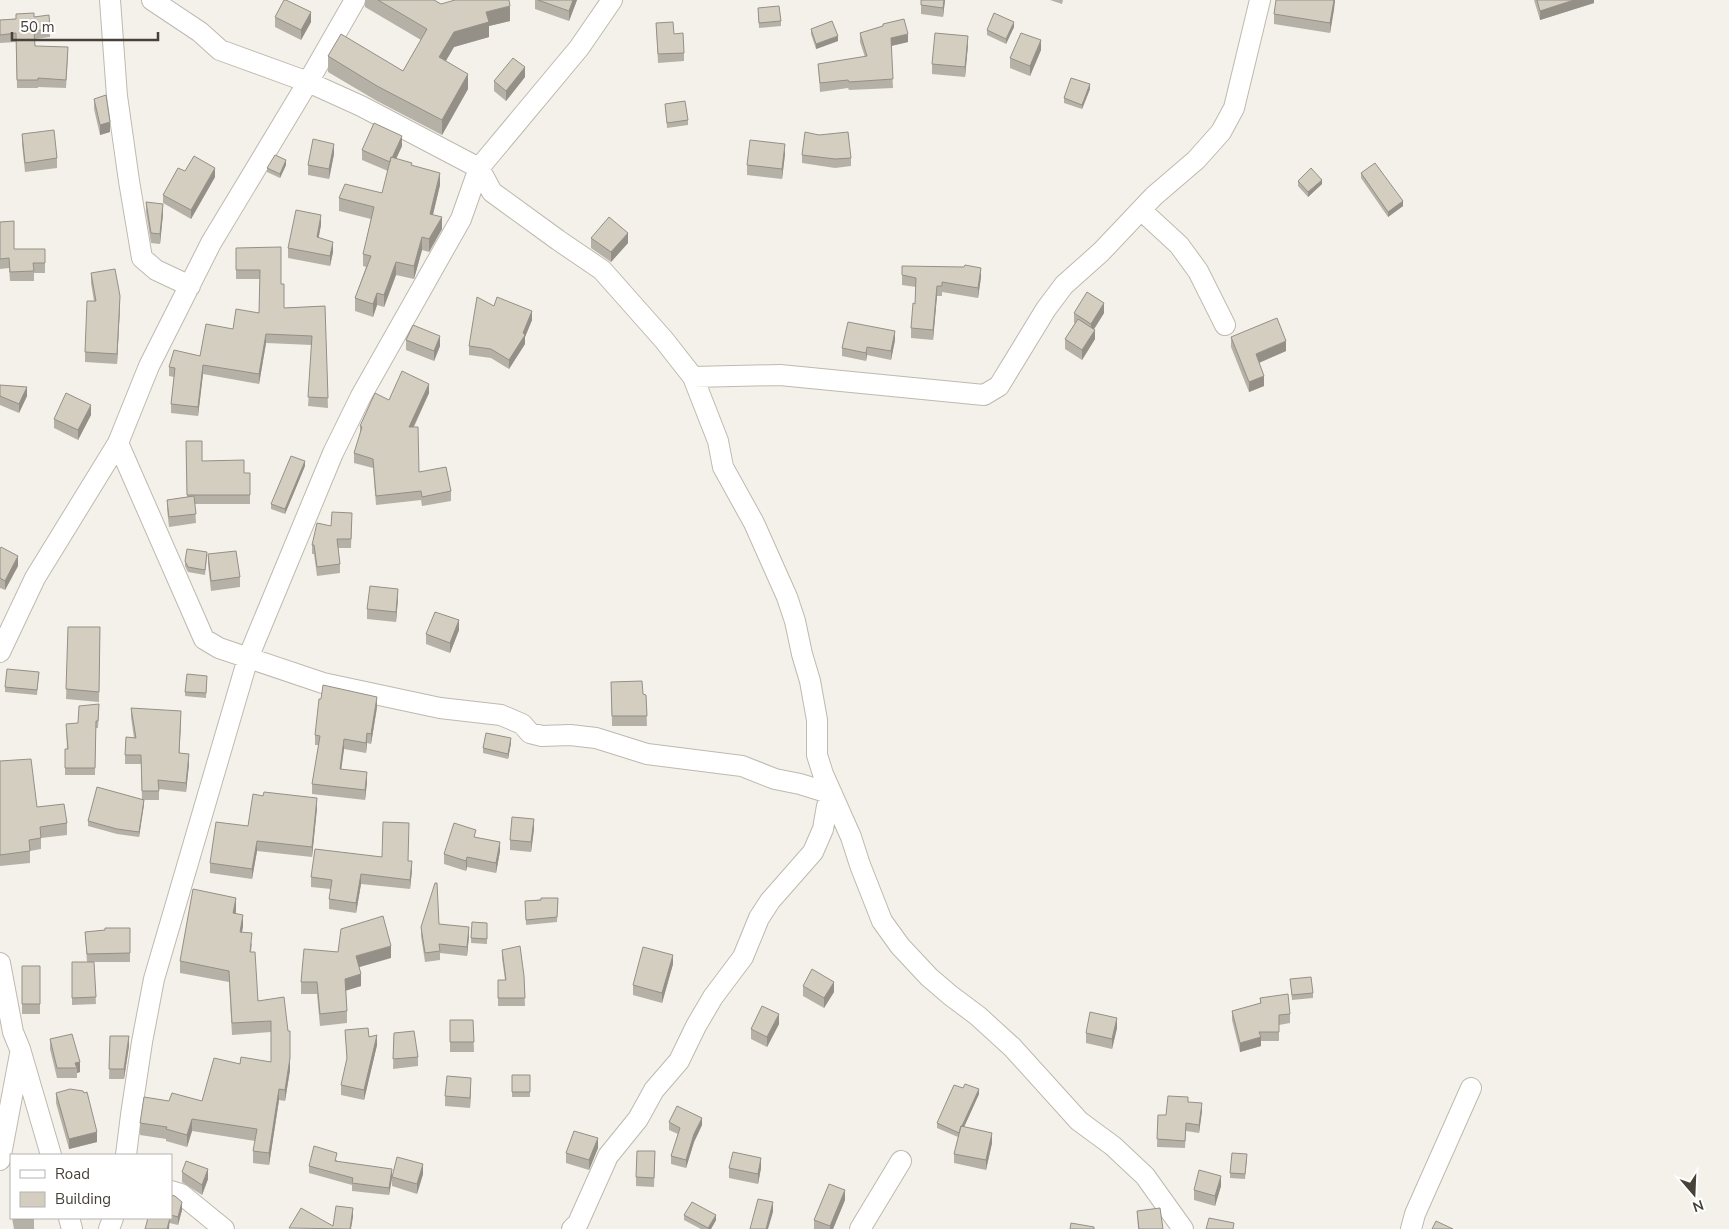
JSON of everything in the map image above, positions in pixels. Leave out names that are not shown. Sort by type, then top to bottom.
[{"type":"street","points":[[110,0],[117,96],[142,258],[156,270],[190,286]]},
{"type":"street","points":[[152,0],[170,10],[200,32],[220,50],[308,82],[376,114],[478,168],[492,192],[602,270],[664,340],[693,377],[718,441],[723,467],[754,523],[790,605],[816,709],[817,755],[851,836],[882,921],[900,946],[936,983],[978,1016],[1012,1047],[1079,1121],[1113,1146],[1145,1176],[1170,1208],[1183,1229]]},
{"type":"street","points":[[0,652],[35,578],[118,443],[149,366],[211,243],[355,0]]},
{"type":"street","points":[[126,1154],[140,1051],[154,979],[248,658],[333,453],[380,362],[461,219],[478,168],[579,48],[612,0]]},
{"type":"street","points":[[693,377],[780,375],[984,395],[1000,386],[1046,309],[1064,285],[1101,252],[1154,196],[1196,160],[1221,132],[1234,108],[1260,0]]},
{"type":"street","points":[[1141,210],[1179,245],[1198,271],[1225,325]]},
{"type":"street","points":[[118,443],[204,640],[219,648],[323,683],[440,708],[501,715],[522,724],[530,733],[542,736],[570,735],[596,738],[647,754],[742,766],[775,779],[800,784],[832,794]]},
{"type":"street","points":[[572,1229],[578,1224],[608,1156],[638,1119],[654,1090],[679,1061],[713,997],[743,957],[759,918],[770,901],[813,852],[823,829],[827,806],[832,794]]},
{"type":"street","points":[[0,963],[14,1032],[51,1154]]},
{"type":"street","points":[[0,1160],[20,1049]]},
{"type":"street","points":[[1411,1229],[1471,1088]]},
{"type":"street","points":[[860,1229],[901,1161]]},
{"type":"street","points":[[172,1191],[181,1194],[224,1229]]},
{"type":"building","points":[[284,0],[311,12],[301,30],[275,17]]},
{"type":"building","points":[[378,0],[434,0],[441,4],[455,0],[509,0],[510,6],[486,12],[489,22],[454,32],[439,57],[468,74],[442,120],[377,86],[328,56],[341,34],[403,71],[427,29]]},
{"type":"building","points":[[538,0],[573,0],[569,11]]},
{"type":"building","points":[[921,0],[944,0],[943,8],[921,5]]},
{"type":"building","points":[[1276,0],[1334,0],[1330,23],[1274,14]]},
{"type":"building","points":[[1537,0],[1574,0],[1540,11]]},
{"type":"building","points":[[779,6],[781,21],[759,23],[758,8]]},
{"type":"building","points":[[34,13],[34,17],[49,15],[50,29],[34,31],[35,46],[68,47],[66,80],[38,78],[38,80],[17,80],[16,33],[0,35],[0,20],[16,19],[16,14]]},
{"type":"building","points":[[994,13],[1014,22],[1006,39],[987,30]]},
{"type":"building","points":[[904,19],[908,34],[891,38],[893,79],[820,83],[818,64],[867,56],[860,33],[883,26],[883,24]]},
{"type":"building","points":[[832,21],[838,36],[816,44],[811,29]]},
{"type":"building","points":[[673,22],[674,34],[683,33],[684,53],[658,54],[656,23]]},
{"type":"building","points":[[935,33],[968,36],[965,67],[932,64]]},
{"type":"building","points":[[1021,33],[1041,40],[1030,66],[1010,58]]},
{"type":"building","points":[[513,58],[525,67],[506,91],[494,81]]},
{"type":"building","points":[[1071,78],[1090,84],[1082,105],[1064,98]]},
{"type":"building","points":[[106,95],[110,122],[100,125],[94,99]]},
{"type":"building","points":[[685,101],[688,120],[667,123],[665,104]]},
{"type":"building","points":[[374,123],[402,136],[390,162],[362,150]]},
{"type":"building","points":[[54,130],[57,158],[25,163],[22,134]]},
{"type":"building","points":[[805,132],[819,135],[848,132],[851,158],[835,159],[802,155]]},
{"type":"building","points":[[313,139],[334,144],[329,169],[308,165]]},
{"type":"building","points":[[750,140],[785,144],[782,169],[747,165]]},
{"type":"building","points":[[275,155],[286,160],[280,174],[267,168]]},
{"type":"building","points":[[194,156],[215,168],[191,210],[163,195],[178,168],[185,171]]},
{"type":"building","points":[[391,157],[440,173],[430,214],[442,217],[429,239],[422,237],[414,266],[396,262],[384,295],[377,293],[373,304],[355,298],[371,256],[363,254],[374,207],[339,198],[345,184],[382,193]]},
{"type":"building","points":[[1375,163],[1403,201],[1388,212],[1361,173]]},
{"type":"building","points":[[1311,168],[1322,180],[1308,192],[1298,181]]},
{"type":"building","points":[[146,202],[163,204],[160,234],[151,233]]},
{"type":"building","points":[[296,210],[321,215],[317,237],[333,242],[330,256],[288,248]]},
{"type":"building","points":[[609,217],[628,233],[611,252],[591,238]]},
{"type":"building","points":[[14,221],[14,249],[45,249],[45,263],[33,263],[34,271],[10,272],[9,258],[0,259],[0,222]]},
{"type":"building","points":[[281,247],[281,284],[284,284],[284,308],[325,306],[328,398],[308,397],[312,336],[266,334],[259,374],[203,365],[198,407],[171,404],[175,368],[169,367],[174,350],[200,356],[206,324],[233,329],[236,309],[259,313],[260,270],[236,270],[236,248]]},
{"type":"building","points":[[965,265],[981,268],[978,288],[942,282],[942,286],[937,286],[933,330],[911,328],[913,303],[915,304],[916,278],[902,275],[902,266],[964,267]]},
{"type":"building","points":[[115,269],[120,296],[117,354],[85,352],[87,301],[96,301],[91,273]]},
{"type":"building","points":[[1087,292],[1104,303],[1091,324],[1074,313]]},
{"type":"building","points":[[477,297],[494,306],[497,297],[532,311],[523,333],[525,335],[509,360],[491,349],[469,346]]},
{"type":"building","points":[[1277,318],[1286,341],[1256,354],[1264,376],[1249,382],[1231,337]]},
{"type":"building","points":[[1078,319],[1095,330],[1082,350],[1065,339]]},
{"type":"building","points":[[848,322],[895,331],[891,351],[867,347],[866,353],[842,348]]},
{"type":"building","points":[[413,325],[440,336],[434,351],[406,340]]},
{"type":"building","points":[[402,371],[429,384],[409,427],[418,427],[419,472],[446,467],[451,491],[422,497],[421,491],[376,496],[373,459],[354,453],[362,427],[360,426],[375,393],[389,400]]},
{"type":"building","points":[[0,385],[27,387],[19,404],[0,396]]},
{"type":"building","points":[[66,393],[91,405],[78,430],[54,419]]},
{"type":"building","points":[[186,441],[202,441],[202,461],[244,460],[244,473],[250,473],[250,495],[187,495]]},
{"type":"building","points":[[291,456],[305,461],[285,509],[271,504]]},
{"type":"building","points":[[194,496],[196,514],[169,517],[167,500]]},
{"type":"building","points":[[332,512],[352,513],[351,539],[337,539],[340,564],[317,567],[314,545],[312,545],[317,523],[331,526]]},
{"type":"building","points":[[1,547],[18,556],[5,581],[0,578]]},
{"type":"building","points":[[187,549],[207,552],[205,570],[188,567],[185,561]]},
{"type":"building","points":[[236,551],[240,577],[211,581],[208,554]]},
{"type":"building","points":[[370,586],[398,589],[396,612],[367,609]]},
{"type":"building","points":[[435,612],[459,620],[450,643],[426,634]]},
{"type":"building","points":[[68,627],[100,627],[99,692],[66,689]]},
{"type":"building","points":[[7,669],[39,672],[37,690],[5,687]]},
{"type":"building","points":[[187,674],[207,676],[206,693],[185,692]]},
{"type":"building","points":[[642,681],[643,694],[646,695],[647,716],[612,716],[611,682]]},
{"type":"building","points":[[323,685],[377,697],[371,734],[367,733],[366,743],[344,739],[340,769],[367,772],[365,790],[312,784],[320,736],[315,735],[319,699],[321,699]]},
{"type":"building","points":[[99,704],[98,721],[96,721],[95,768],[65,768],[65,749],[68,749],[66,724],[78,723],[79,706]]},
{"type":"building","points":[[131,708],[181,711],[179,753],[189,754],[186,783],[158,780],[159,791],[142,791],[141,755],[125,755],[126,737],[136,738]]},
{"type":"building","points":[[486,733],[511,738],[508,754],[483,748]]},
{"type":"building","points":[[31,759],[37,807],[64,804],[67,823],[40,827],[41,838],[29,840],[30,851],[0,855],[0,761]]},
{"type":"building","points":[[97,787],[144,800],[139,832],[117,829],[88,821]]},
{"type":"building","points":[[264,792],[317,798],[312,847],[257,841],[252,869],[210,863],[216,822],[248,826],[253,794],[263,796]]},
{"type":"building","points":[[512,817],[534,819],[531,842],[510,840]]},
{"type":"building","points":[[383,822],[409,823],[408,861],[412,861],[410,880],[361,874],[356,903],[329,899],[332,880],[311,877],[315,849],[382,857]]},
{"type":"building","points":[[454,823],[476,830],[474,837],[500,842],[496,863],[467,857],[466,861],[444,854]]},
{"type":"building","points":[[435,883],[437,883],[439,924],[469,927],[467,947],[439,944],[440,951],[425,953],[421,927]]},
{"type":"building","points":[[193,889],[236,898],[233,913],[243,915],[240,932],[252,933],[250,952],[255,952],[258,1001],[284,997],[288,1031],[290,1031],[290,1058],[285,1090],[279,1089],[269,1153],[253,1151],[257,1129],[192,1119],[187,1135],[166,1129],[167,1127],[140,1123],[144,1097],[169,1101],[172,1093],[202,1101],[214,1058],[240,1064],[241,1057],[271,1062],[271,1021],[232,1023],[229,971],[180,961]]},
{"type":"building","points":[[541,898],[558,898],[557,917],[526,920],[525,901],[541,900]]},
{"type":"building","points":[[383,916],[391,946],[356,956],[361,974],[345,979],[347,1011],[320,1014],[317,982],[301,982],[304,949],[338,952],[341,929]]},
{"type":"building","points":[[472,922],[487,923],[487,939],[471,938]]},
{"type":"building","points":[[105,928],[130,928],[130,953],[87,954],[85,932],[105,930]]},
{"type":"building","points":[[520,946],[525,998],[498,998],[498,980],[506,980],[502,950]]},
{"type":"building","points":[[643,947],[673,955],[662,993],[633,985]]},
{"type":"building","points":[[72,962],[94,962],[96,997],[72,998]]},
{"type":"building","points":[[22,966],[40,966],[40,1004],[22,1004]]},
{"type":"building","points":[[812,969],[834,982],[824,998],[803,986]]},
{"type":"building","points":[[1311,977],[1313,993],[1292,995],[1290,979]]},
{"type":"building","points":[[1288,994],[1290,1014],[1279,1015],[1279,1032],[1259,1032],[1261,1037],[1240,1043],[1232,1011],[1261,1003],[1260,998]]},
{"type":"building","points":[[762,1006],[779,1014],[767,1037],[751,1029]]},
{"type":"building","points":[[1090,1012],[1117,1018],[1112,1039],[1086,1033]]},
{"type":"building","points":[[450,1020],[473,1020],[474,1042],[450,1042]]},
{"type":"building","points":[[368,1028],[369,1037],[377,1035],[364,1090],[341,1085],[347,1058],[345,1030]]},
{"type":"building","points":[[414,1031],[418,1057],[393,1059],[394,1033]]},
{"type":"building","points":[[72,1034],[80,1062],[75,1063],[77,1068],[57,1068],[50,1039]]},
{"type":"building","points":[[110,1036],[129,1036],[124,1069],[109,1069]]},
{"type":"building","points":[[512,1075],[530,1075],[530,1092],[512,1092]]},
{"type":"building","points":[[447,1076],[471,1078],[470,1098],[445,1096]]},
{"type":"building","points":[[965,1084],[979,1089],[959,1133],[937,1123],[954,1085],[963,1088]]},
{"type":"building","points":[[70,1089],[83,1091],[84,1093],[87,1092],[97,1132],[69,1139],[56,1093]]},
{"type":"building","points":[[1168,1096],[1188,1097],[1188,1102],[1202,1103],[1199,1125],[1186,1123],[1185,1141],[1157,1139],[1158,1115],[1166,1115]]},
{"type":"building","points":[[677,1106],[702,1118],[694,1134],[686,1160],[671,1156],[680,1128],[669,1122]]},
{"type":"building","points":[[961,1126],[992,1133],[986,1160],[954,1154]]},
{"type":"building","points":[[574,1131],[598,1138],[589,1160],[566,1153]]},
{"type":"building","points":[[314,1146],[337,1153],[335,1161],[392,1169],[389,1188],[352,1183],[353,1178],[309,1166]]},
{"type":"building","points":[[637,1151],[655,1151],[654,1178],[636,1177]]},
{"type":"building","points":[[733,1152],[761,1158],[758,1174],[729,1168]]},
{"type":"building","points":[[1232,1153],[1247,1154],[1245,1174],[1230,1173]]},
{"type":"building","points":[[397,1157],[423,1164],[417,1184],[392,1177]]},
{"type":"building","points":[[186,1161],[208,1169],[202,1185],[182,1172]]},
{"type":"building","points":[[1199,1170],[1221,1176],[1215,1196],[1194,1190]]},
{"type":"building","points":[[829,1184],[845,1190],[830,1226],[814,1220]]},
{"type":"building","points":[[172,1195],[182,1202],[178,1217],[172,1215]]},
{"type":"building","points":[[758,1199],[773,1202],[766,1229],[750,1229]]},
{"type":"building","points":[[692,1202],[716,1215],[708,1228],[684,1215]]},
{"type":"building","points":[[336,1206],[353,1208],[350,1229],[289,1228],[301,1208],[333,1226]]},
{"type":"building","points":[[1160,1208],[1163,1229],[1139,1229],[1137,1211]]},
{"type":"building","points":[[1209,1218],[1234,1223],[1233,1229],[1206,1229]]},
{"type":"building","points":[[148,1219],[170,1219],[167,1229],[145,1229]]},
{"type":"building","points":[[1436,1221],[1453,1229],[1432,1229]]},
{"type":"building","points":[[1071,1223],[1094,1227],[1094,1229],[1070,1229]]}]
